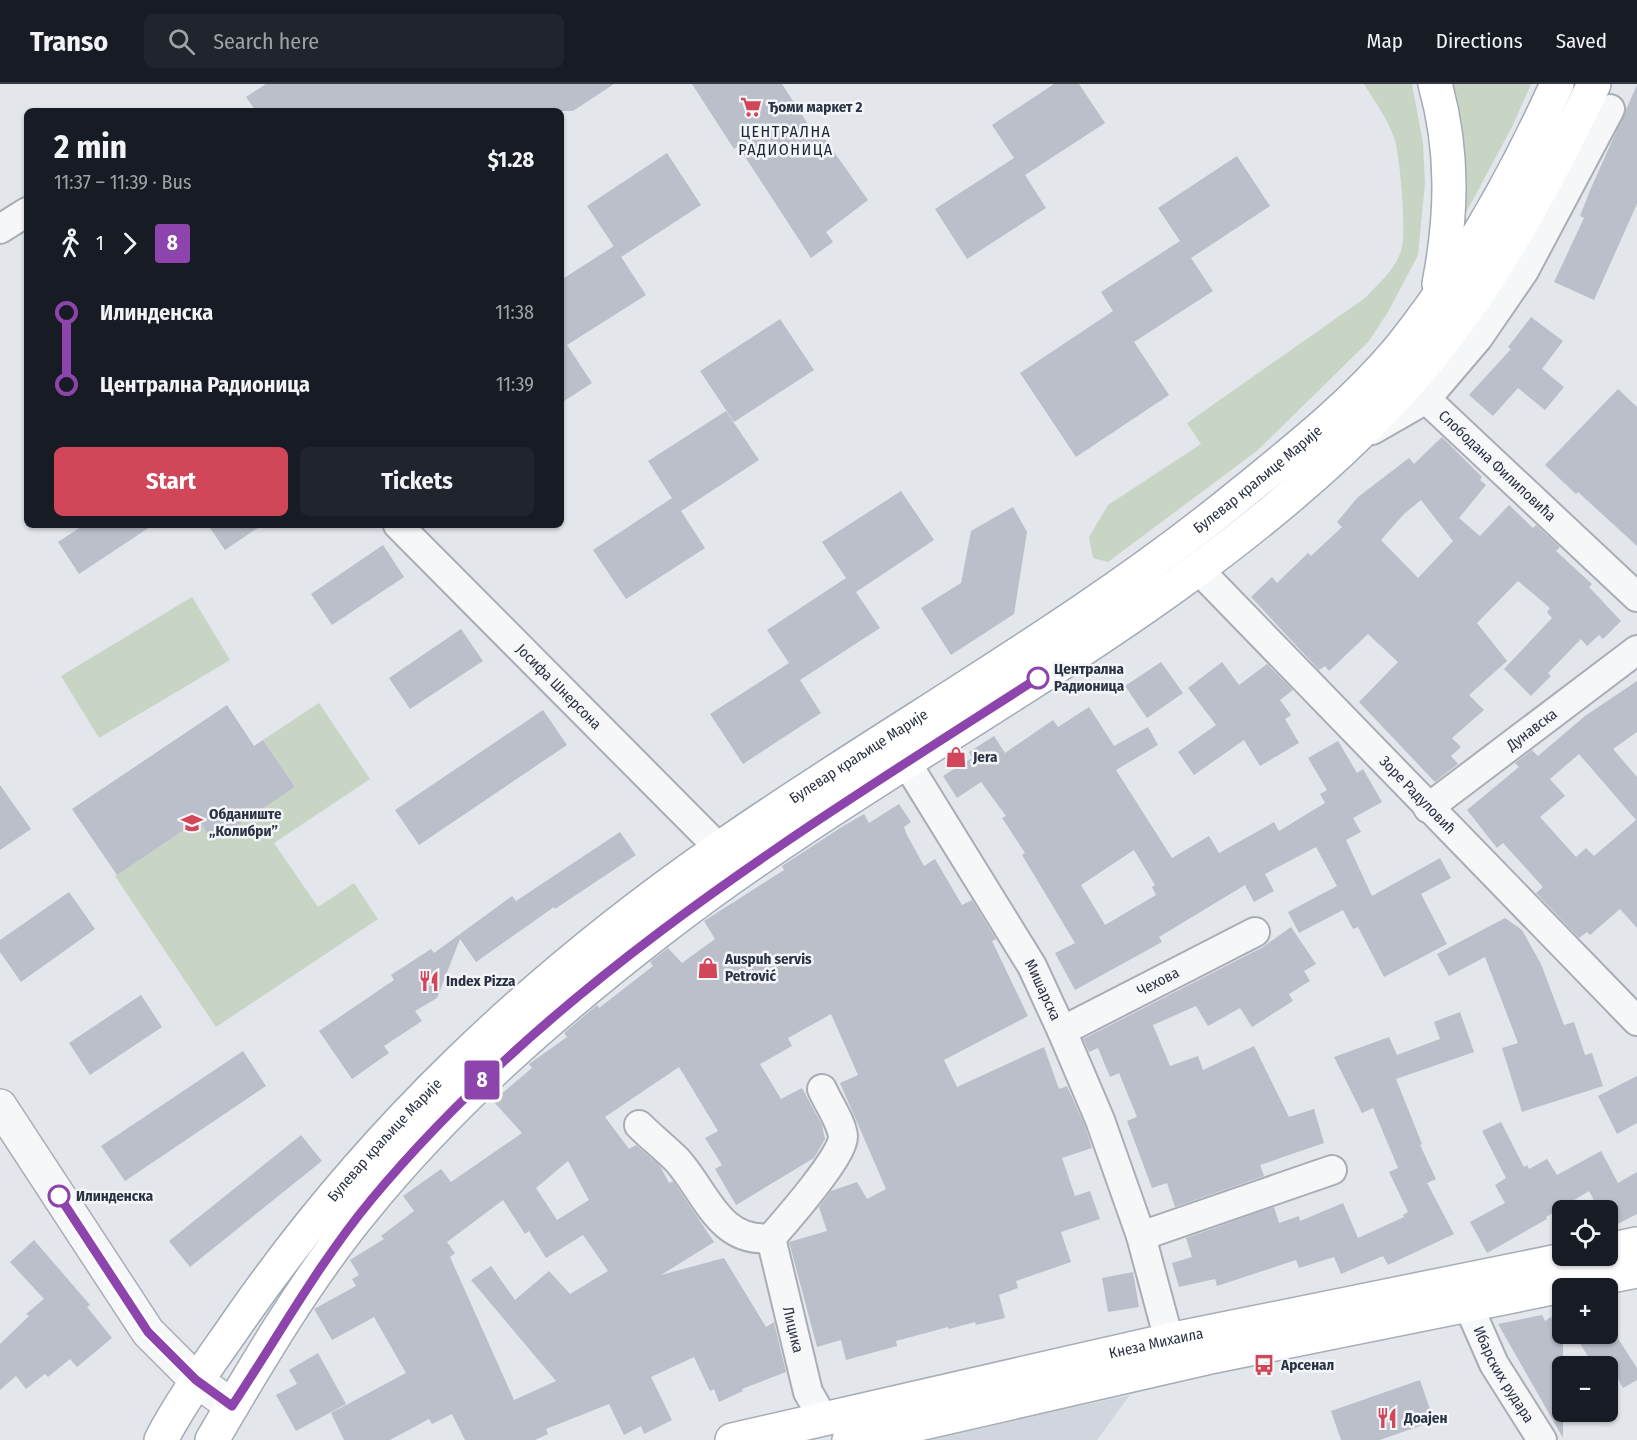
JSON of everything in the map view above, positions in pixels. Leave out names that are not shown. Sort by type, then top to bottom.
[{"type":"main road","points":[[1435,84],[1447,136],[1450,178],[1446,248],[1437,299]]},
{"type":"main road","name":"Булевар краљице Марије","points":[[161,1440],[196,1380],[293,1244],[401,1117],[545,982],[642,905],[720,849],[1033,645],[1210,521],[1321,430],[1397,351],[1437,299],[1504,191],[1557,84]]},
{"type":"main road","name":"Булевар краљице Марије","points":[[212,1440],[303,1292],[362,1212],[433,1130],[494,1068],[659,931],[768,853],[1091,644],[1198,569],[1305,484],[1347,445],[1419,370],[1470,304],[1602,97]]},
{"type":"main road","points":[[1618,1248],[1637,1244]]},
{"type":"main road","name":"Кнеза Михаила","points":[[732,1440],[1169,1340],[1552,1262]]},
{"type":"main road","name":"Кнеза Михаила","points":[[849,1440],[1215,1356],[1469,1307],[1637,1271]]},
{"type":"street","points":[[1426,399],[1478,338],[1524,271],[1602,97]]},
{"type":"street","points":[[0,229],[24,214]]},
{"type":"street","name":"Слободана Филиповића","points":[[1347,445],[1426,399],[1637,597]]},
{"type":"street","name":"Јосифа Шнерсона","points":[[401,528],[720,849]]},
{"type":"street","name":"Зоре Радуловић","points":[[1198,569],[1428,808],[1633,1010]]},
{"type":"street","name":"Дунавска","points":[[1428,808],[1637,650]]},
{"type":"street","name":"Мишарска","points":[[906,762],[951,831],[1032,966],[1062,1031],[1100,1120],[1141,1236],[1169,1340]]},
{"type":"street","name":"Чехова","points":[[1062,1031],[1255,932]]},
{"type":"street","points":[[639,1125],[677,1161],[720,1219],[733,1232],[756,1240],[771,1239],[800,1206],[842,1145],[842,1131],[822,1089]]},
{"type":"street","points":[[0,1106],[148,1332],[196,1380],[232,1406]]},
{"type":"street","points":[[1141,1236],[1332,1170]]},
{"type":"street","name":"Лицика","points":[[771,1239],[808,1392],[823,1418]]},
{"type":"street","name":"Ибарских рудара","points":[[1469,1307],[1494,1364],[1542,1440]]},
{"type":"shaded area","points":[[1130,1395],[1097,1440],[930,1440],[968,1431]]},
{"type":"green space","points":[[1364,84],[1412,84],[1423,143],[1425,183],[1418,255],[1388,312],[1369,341],[1258,450],[1108,562],[1093,558],[1089,537],[1108,505],[1201,444],[1187,423],[1365,298],[1395,264],[1403,243],[1401,179],[1397,150],[1389,126]]},
{"type":"green space","points":[[1447,84],[1531,84],[1512,127],[1461,222]]},
{"type":"green space","points":[[192,597],[230,660],[99,738],[61,676]]},
{"type":"green space","name":"Обданиште „Колибри”","points":[[319,703],[370,779],[274,843],[318,907],[354,883],[378,919],[216,1027],[115,876],[199,820],[213,842],[295,787],[263,740]]},
{"type":"building","points":[[266,84],[614,84],[573,111],[564,111],[564,108],[254,108],[246,97]]},
{"type":"building","points":[[692,84],[782,84],[817,138],[822,135],[868,200],[826,232],[833,242],[811,258],[738,146],[734,149]]},
{"type":"building","points":[[1054,84],[1079,84],[1105,123],[1025,175],[1046,208],[967,259],[935,209],[1014,158],[992,125]]},
{"type":"building","points":[[1637,85],[1637,204],[1594,300],[1554,282],[1584,218],[1580,216],[1591,188]]},
{"type":"building","points":[[667,153],[701,205],[621,257],[587,206]]},
{"type":"building","points":[[1237,156],[1270,206],[1191,258],[1213,291],[1134,342],[1169,395],[1076,457],[1020,373],[1113,311],[1101,292],[1180,241],[1158,208]]},
{"type":"building","points":[[614,246],[646,295],[567,345],[592,383],[564,401],[564,278]]},
{"type":"building","points":[[1531,317],[1563,341],[1542,369],[1564,387],[1545,410],[1518,388],[1493,416],[1469,395],[1511,349],[1508,347]]},
{"type":"building","points":[[780,319],[814,370],[734,422],[700,371]]},
{"type":"building","points":[[1618,389],[1637,407],[1637,546],[1545,465]]},
{"type":"building","points":[[726,411],[759,460],[681,511],[705,548],[626,599],[593,550],[672,498],[648,461]]},
{"type":"building","points":[[1442,437],[1482,477],[1480,480],[1486,485],[1459,518],[1480,536],[1509,505],[1533,528],[1536,525],[1560,547],[1556,551],[1592,584],[1589,587],[1621,621],[1603,639],[1599,635],[1587,646],[1581,639],[1548,673],[1551,676],[1531,696],[1504,669],[1552,618],[1547,612],[1550,608],[1518,581],[1477,623],[1507,661],[1469,695],[1484,710],[1452,738],[1461,747],[1451,756],[1458,764],[1435,782],[1359,702],[1398,662],[1368,634],[1329,671],[1325,666],[1319,670],[1251,597],[1272,577],[1277,583],[1308,553],[1311,556],[1342,527],[1337,522],[1358,497],[1409,458],[1414,464]],"holes":[[[1421,500],[1453,541],[1418,578],[1381,540],[1404,514]]]},
{"type":"building","points":[[901,491],[934,540],[856,592],[880,628],[800,680],[821,713],[743,764],[710,714],[789,663],[767,630],[846,578],[822,542]]},
{"type":"building","points":[[1013,507],[1027,532],[1014,614],[951,655],[921,608],[961,583],[971,531]]},
{"type":"building","points":[[79,528],[148,528],[79,574],[58,542]]},
{"type":"building","points":[[210,528],[258,528],[225,550]]},
{"type":"building","points":[[383,545],[404,577],[332,625],[311,594]]},
{"type":"building","points":[[461,629],[483,661],[410,709],[389,678]]},
{"type":"building","points":[[1161,662],[1183,693],[1147,718],[1125,686]]},
{"type":"building","points":[[1222,662],[1239,685],[1267,664],[1293,690],[1280,700],[1291,715],[1285,719],[1299,743],[1260,766],[1244,740],[1194,775],[1178,752],[1216,725],[1188,688]]},
{"type":"building","points":[[1637,681],[1637,732],[1613,749],[1637,777],[1637,928],[1620,909],[1590,935],[1587,932],[1579,938],[1536,893],[1543,887],[1503,843],[1497,848],[1467,810],[1519,767],[1515,763],[1532,750],[1538,756],[1585,716]],"holes":[[[1579,754],[1636,820],[1594,856],[1586,848],[1576,857],[1540,817],[1565,796],[1550,779]]]},
{"type":"building","points":[[227,705],[254,746],[263,740],[295,787],[213,842],[199,820],[117,875],[72,809]]},
{"type":"building","points":[[1089,707],[1114,746],[1148,727],[1158,745],[1116,770],[1172,858],[1209,836],[1219,853],[1274,822],[1279,831],[1325,803],[1320,794],[1327,790],[1308,758],[1338,741],[1357,773],[1363,769],[1382,802],[1353,818],[1361,832],[1346,840],[1372,896],[1440,858],[1451,878],[1421,894],[1447,944],[1384,977],[1358,927],[1353,929],[1343,910],[1299,933],[1288,912],[1337,886],[1316,847],[1265,874],[1274,891],[1254,902],[1245,885],[1159,937],[1162,942],[1075,990],[1055,953],[1075,943],[1022,855],[1025,853],[1002,818],[1006,816],[981,782],[957,798],[943,776],[972,758],[969,752],[994,736],[1005,753],[1053,720],[1058,727]],"holes":[[[1134,850],[1155,885],[1152,887],[1156,895],[1105,925],[1081,885]]]},
{"type":"building","points":[[543,710],[567,745],[419,845],[395,810]]},
{"type":"building","points":[[0,785],[31,829],[0,850]]},
{"type":"building","points":[[899,804],[911,822],[904,827],[924,866],[935,859],[962,905],[972,900],[996,939],[992,941],[1028,1016],[944,1060],[957,1087],[1044,1047],[1059,1089],[1067,1086],[1092,1148],[1062,1158],[1075,1196],[1090,1191],[1100,1219],[1061,1232],[1071,1262],[1016,1281],[1018,1288],[999,1295],[1005,1318],[976,1325],[975,1322],[949,1329],[948,1327],[896,1341],[897,1346],[846,1360],[841,1340],[817,1347],[789,1242],[827,1231],[819,1207],[831,1191],[857,1182],[867,1199],[886,1189],[840,1083],[858,1075],[831,1014],[788,1038],[792,1046],[760,1064],[781,1099],[802,1088],[822,1125],[825,1139],[814,1158],[736,1205],[715,1169],[722,1165],[705,1138],[718,1131],[679,1067],[605,1117],[629,1149],[636,1145],[660,1166],[669,1183],[673,1181],[714,1242],[661,1275],[724,1258],[766,1327],[774,1322],[786,1372],[742,1389],[743,1391],[719,1402],[714,1389],[710,1391],[694,1357],[651,1377],[672,1420],[644,1434],[641,1426],[624,1435],[609,1404],[546,1429],[548,1434],[535,1440],[465,1440],[452,1414],[432,1424],[429,1419],[390,1440],[344,1440],[331,1413],[406,1373],[374,1317],[332,1340],[314,1309],[356,1286],[352,1279],[359,1275],[350,1260],[384,1239],[381,1236],[414,1211],[403,1196],[441,1169],[451,1182],[522,1133],[493,1101],[532,1068],[529,1064],[567,1037],[564,1033],[591,1010],[597,1005],[599,1008],[653,966],[650,962],[668,948],[682,963],[715,939],[704,921],[784,870],[782,866],[840,828],[864,814],[869,823]],"holes":[[[568,1161],[589,1200],[557,1220],[536,1188]],[[503,1200],[525,1234],[529,1231],[546,1258],[583,1235],[608,1271],[570,1294],[549,1271],[515,1300],[491,1266],[471,1280],[556,1381],[514,1400],[450,1257],[455,1253],[447,1242]]]},
{"type":"building","points":[[620,832],[636,855],[555,909],[554,907],[476,962],[460,939],[437,998],[415,1011],[422,1021],[384,1046],[389,1053],[352,1079],[319,1031],[394,980],[391,975],[431,949],[434,953],[512,896],[516,901]]},
{"type":"building","points":[[69,892],[95,929],[21,982],[0,952],[0,940]]},
{"type":"building","points":[[1505,918],[1522,930],[1541,964],[1564,1025],[1574,1022],[1585,1055],[1592,1053],[1603,1086],[1522,1112],[1502,1048],[1518,1043],[1485,957],[1449,976],[1437,954]]},
{"type":"building","points":[[1291,927],[1316,964],[1304,971],[1310,981],[1289,994],[1293,1001],[1252,1027],[1240,1008],[1208,1026],[1196,1006],[1153,1025],[1170,1066],[1198,1056],[1203,1070],[1254,1046],[1289,1117],[1314,1109],[1324,1143],[1260,1165],[1264,1176],[1175,1207],[1167,1183],[1152,1188],[1127,1121],[1137,1117],[1119,1073],[1110,1077],[1098,1048],[1089,1052],[1083,1039],[1263,947]]},
{"type":"building","points":[[141,995],[162,1027],[90,1075],[69,1043]]},
{"type":"building","points":[[1460,1012],[1474,1052],[1396,1079],[1422,1144],[1420,1145],[1436,1179],[1427,1183],[1454,1234],[1388,1265],[1383,1256],[1341,1274],[1334,1257],[1299,1268],[1296,1260],[1217,1286],[1215,1279],[1179,1287],[1172,1263],[1192,1257],[1186,1238],[1274,1207],[1279,1223],[1299,1216],[1300,1221],[1343,1203],[1358,1238],[1404,1217],[1403,1215],[1408,1212],[1389,1172],[1398,1168],[1373,1108],[1362,1113],[1334,1057],[1389,1037],[1397,1055],[1440,1039],[1434,1022]]},
{"type":"building","points":[[243,1051],[266,1086],[125,1181],[101,1146]]},
{"type":"building","points":[[1637,1076],[1637,1123],[1617,1134],[1598,1096]]},
{"type":"building","points":[[1501,1122],[1524,1167],[1527,1165],[1529,1169],[1547,1159],[1557,1175],[1601,1151],[1618,1183],[1637,1172],[1637,1214],[1618,1224],[1618,1200],[1594,1200],[1589,1191],[1574,1200],[1552,1200],[1552,1213],[1546,1217],[1547,1219],[1487,1253],[1470,1222],[1505,1203],[1495,1185],[1506,1178],[1482,1131]]},
{"type":"building","points":[[301,1135],[322,1161],[190,1267],[169,1241]]},
{"type":"building","points":[[34,1240],[90,1305],[87,1307],[112,1338],[77,1367],[70,1359],[48,1377],[45,1374],[26,1389],[16,1376],[0,1390],[0,1344],[29,1316],[26,1314],[44,1299],[10,1262]]},
{"type":"building","points":[[1133,1272],[1139,1307],[1108,1312],[1102,1278]]},
{"type":"building","points":[[1542,1315],[1545,1321],[1551,1317],[1552,1344],[1563,1344],[1563,1356],[1552,1356],[1552,1419],[1498,1324]]},
{"type":"building","points":[[1618,1339],[1637,1368],[1637,1380],[1623,1388],[1618,1379],[1618,1356],[1588,1356],[1580,1344],[1618,1344]]},
{"type":"building","points":[[318,1353],[346,1404],[296,1431],[276,1395],[297,1384],[289,1370]]},
{"type":"building","points":[[1420,1380],[1434,1421],[1380,1440],[1341,1440],[1331,1411]]},
{"type":"building","points":[[1554,1422],[1563,1422],[1563,1438]]},
{"type":"bus line","name":"8","points":[[59,1196],[148,1332],[165,1352],[196,1380],[232,1406],[303,1292],[334,1248],[380,1189],[433,1130],[494,1068],[659,931],[735,876],[863,790],[1038,678]]},
{"type":"place","name":"Ђоми маркет 2","points":[[751,107]]},
{"type":"place","name":"Централна Радионица","points":[[1038,678]]},
{"type":"place","name":"Jera","points":[[956,757]]},
{"type":"place","name":"Обданиште „Колибри”","points":[[192,823]]},
{"type":"place","name":"Auspuh servis Petrović","points":[[708,968]]},
{"type":"place","name":"Index Pizza","points":[[429,981]]},
{"type":"place","name":"Илинденска","points":[[59,1196]]},
{"type":"place","name":"Арсенал","points":[[1264,1365]]},
{"type":"place","name":"Доајен","points":[[1387,1418]]},
{"type":"district","name":"ЦЕНТРАЛНА РАДИОНИЦА","points":[[786,140]]}]
